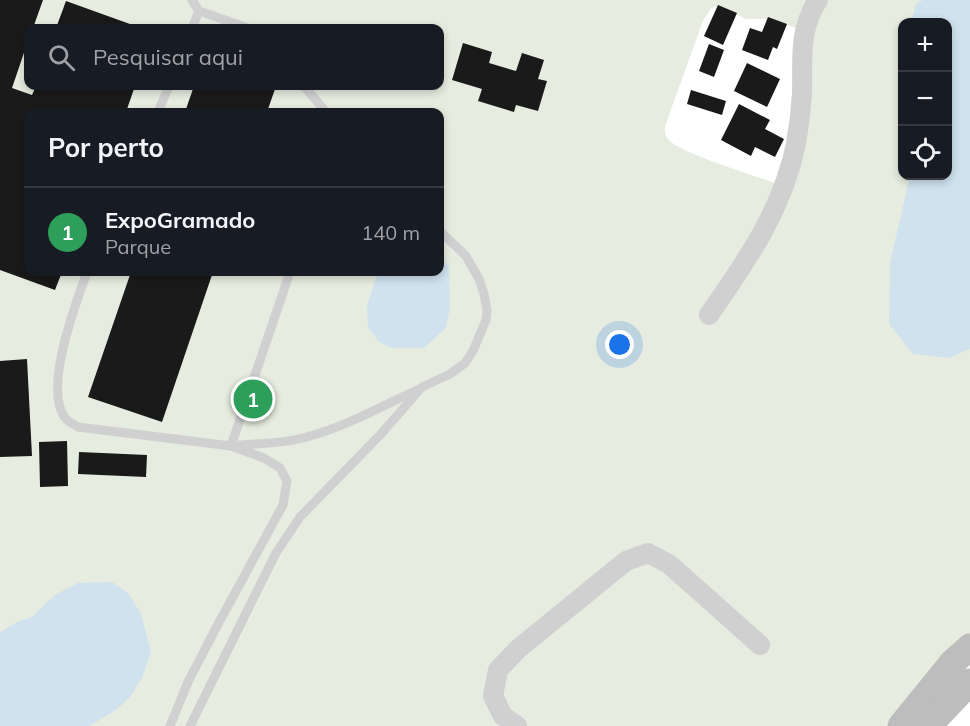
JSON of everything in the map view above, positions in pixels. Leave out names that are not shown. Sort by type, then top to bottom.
[{"type":"main road","points":[[901,726],[953,662],[970,646]]},
{"type":"main road","points":[[928,726],[970,682]]},
{"type":"street","points":[[708,315],[760,240],[791,164],[801,119],[804,30],[809,13],[818,0]]},
{"type":"street","points":[[517,726],[503,716],[493,696],[498,670],[518,649],[626,561],[648,553],[669,564],[760,645]]},
{"type":"lane","points":[[192,0],[199,12],[236,24]]},
{"type":"lane","points":[[194,24],[199,12]]},
{"type":"lane","points":[[160,108],[167,90]]},
{"type":"lane","points":[[307,90],[323,108]]},
{"type":"lane","points":[[86,276],[63,342],[58,386],[60,406],[66,419],[78,427],[231,446],[271,443],[310,436],[337,427],[450,374],[465,363],[480,336],[487,310],[479,279],[466,256],[444,235]]},
{"type":"lane","points":[[231,446],[289,276]]},
{"type":"lane","points":[[190,726],[276,553],[300,517],[381,434],[422,387]]},
{"type":"lane","points":[[170,726],[188,682],[283,505],[286,494],[286,481],[280,468],[264,458],[231,446]]},
{"type":"lane","points":[[217,626],[233,637]]},
{"type":"shaded area","points":[[0,0],[970,0],[970,647],[901,726],[0,726]],"holes":[[[723,7],[746,19],[768,19],[803,30],[783,186],[687,151],[675,145],[666,136],[665,126],[703,21],[711,8]]]},
{"type":"water","points":[[923,0],[970,0],[970,349],[949,358],[913,354],[889,324],[890,263],[909,180],[952,180],[952,18],[912,18],[916,4]]},
{"type":"water","points":[[444,261],[449,267],[450,307],[446,328],[424,348],[391,348],[378,341],[368,327],[367,306],[377,276],[444,276]]},
{"type":"water","points":[[112,582],[129,594],[141,614],[151,652],[142,678],[130,697],[117,709],[89,726],[0,726],[0,632],[19,621],[32,617],[55,595],[78,583]]},
{"type":"building","points":[[0,0],[43,0],[34,24],[24,24],[24,53],[12,88],[32,95],[34,90],[134,90],[127,108],[24,108],[24,276],[60,276],[55,290],[0,270]]},
{"type":"building","points":[[66,1],[130,24],[57,24]]},
{"type":"building","points":[[718,5],[737,13],[723,45],[704,36]]},
{"type":"building","points":[[768,17],[787,24],[777,49],[773,47],[768,60],[742,50],[750,28],[762,32]]},
{"type":"building","points":[[463,43],[492,52],[489,63],[516,71],[522,53],[544,60],[538,79],[547,81],[538,111],[516,105],[514,112],[478,101],[482,89],[452,80]]},
{"type":"building","points":[[709,44],[724,50],[714,77],[699,71]]},
{"type":"building","points":[[747,63],[780,79],[767,107],[734,91]]},
{"type":"building","points":[[193,90],[275,90],[268,108],[186,108]]},
{"type":"building","points":[[691,90],[726,101],[722,115],[687,104]]},
{"type":"building","points":[[739,104],[770,120],[765,129],[784,139],[775,157],[755,147],[751,156],[721,140]]},
{"type":"building","points":[[130,276],[212,276],[162,422],[88,397]]},
{"type":"building","points":[[27,359],[32,456],[0,457],[0,361]]},
{"type":"building","points":[[67,441],[68,486],[40,487],[39,442]]},
{"type":"building","points":[[79,452],[147,455],[146,477],[78,474]]},
{"type":"place","name":"ExpoGramado","points":[[253,399]]}]
